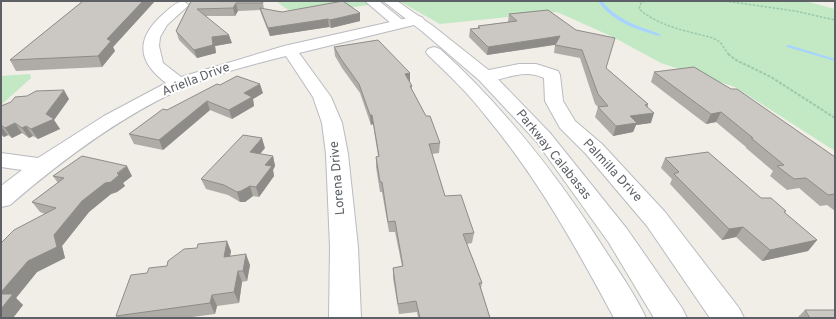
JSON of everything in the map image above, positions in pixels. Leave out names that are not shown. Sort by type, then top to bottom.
[{"type":"street","name":"Parkway Calabasas","points":[[371,1],[409,22]]},
{"type":"street","name":"Parkway Calabasas","points":[[390,1],[409,22],[547,144],[618,236],[671,318]]},
{"type":"street","points":[[179,84],[155,64],[151,50],[152,40],[163,20],[183,5]]},
{"type":"street","name":"Ariella Drive","points":[[1,199],[41,166],[122,112],[179,84],[258,57],[409,22]]},
{"type":"street","name":"Lorena Drive","points":[[289,49],[322,97],[332,123],[337,154],[344,247],[345,318]]},
{"type":"street","name":"Palmilla Drive","points":[[474,78],[526,68],[544,70],[552,75],[554,101],[567,124],[594,149],[656,219],[728,318]]},
{"type":"street","name":"Parkway Calabasas","points":[[474,78],[497,117],[546,181],[593,253],[630,318]]},
{"type":"street","points":[[1,160],[41,166]]},
{"type":"path","points":[[645,1],[639,9],[648,17],[674,28],[713,38],[720,42],[729,55],[736,60],[771,77],[810,104],[835,118]]},
{"type":"path","points":[[726,1],[795,11],[835,20]]},
{"type":"green space","points":[[276,1],[398,1],[295,15]]},
{"type":"green space","points":[[399,1],[805,1],[835,9],[835,151],[735,87],[661,63],[613,37],[557,12],[440,24]]},
{"type":"green space","points":[[30,74],[31,78],[1,105],[1,76]]},
{"type":"building","points":[[83,1],[143,1],[107,39],[111,41],[98,56],[10,60]]},
{"type":"building","points":[[192,1],[262,1],[263,3],[236,3],[233,8],[197,9],[229,35],[212,37],[213,45],[194,50],[176,31]]},
{"type":"building","points":[[343,1],[360,13],[330,20],[328,19],[268,28],[260,8],[282,12]]},
{"type":"building","points":[[548,10],[576,30],[615,38],[606,68],[648,104],[645,105],[654,113],[630,116],[637,123],[616,126],[598,107],[608,106],[598,94],[582,50],[555,45],[560,36],[488,47],[470,29],[480,28],[478,26],[517,21],[509,14]]},
{"type":"building","points":[[378,40],[410,73],[405,74],[412,86],[410,86],[426,116],[430,116],[440,143],[429,144],[445,196],[461,195],[474,233],[463,234],[482,283],[479,283],[490,318],[420,318],[416,301],[398,304],[393,268],[403,266],[395,221],[388,222],[382,182],[380,182],[376,157],[379,156],[372,115],[370,115],[359,84],[334,47]]},
{"type":"building","points":[[694,67],[731,89],[737,89],[835,157],[835,194],[828,195],[806,178],[794,179],[777,166],[784,165],[721,112],[711,114],[654,72]]},
{"type":"building","points":[[237,76],[260,84],[244,93],[252,97],[229,110],[207,101],[159,140],[129,134],[163,109],[167,110],[217,84],[220,85]]},
{"type":"building","points":[[64,90],[46,114],[54,119],[31,129],[26,126],[22,128],[15,123],[5,128],[1,125],[1,106],[11,102],[15,97],[27,96],[36,91]]},
{"type":"building","points":[[243,135],[262,138],[250,152],[273,156],[265,165],[272,166],[256,187],[250,186],[237,192],[224,185],[201,179]]},
{"type":"building","points":[[708,152],[761,198],[771,198],[786,211],[784,212],[817,240],[770,250],[743,227],[729,229],[674,174],[679,172],[665,158]]},
{"type":"building","points":[[82,156],[127,166],[117,173],[119,175],[111,182],[105,183],[82,201],[54,235],[57,247],[28,261],[1,292],[1,242],[14,230],[56,208],[32,202],[64,178],[53,176]]},
{"type":"building","points":[[227,241],[224,257],[246,254],[243,271],[238,271],[234,292],[212,295],[210,303],[116,316],[131,275],[147,273],[149,268],[167,266],[168,261],[184,249],[197,248],[198,244]]},
{"type":"building","points":[[1,294],[13,294],[1,309]]},
{"type":"building","points":[[805,310],[835,310],[835,318],[810,318]]},
{"type":"waterway","points":[[600,1],[605,8],[619,19],[659,35]]},
{"type":"waterway","points":[[788,46],[835,60]]}]
